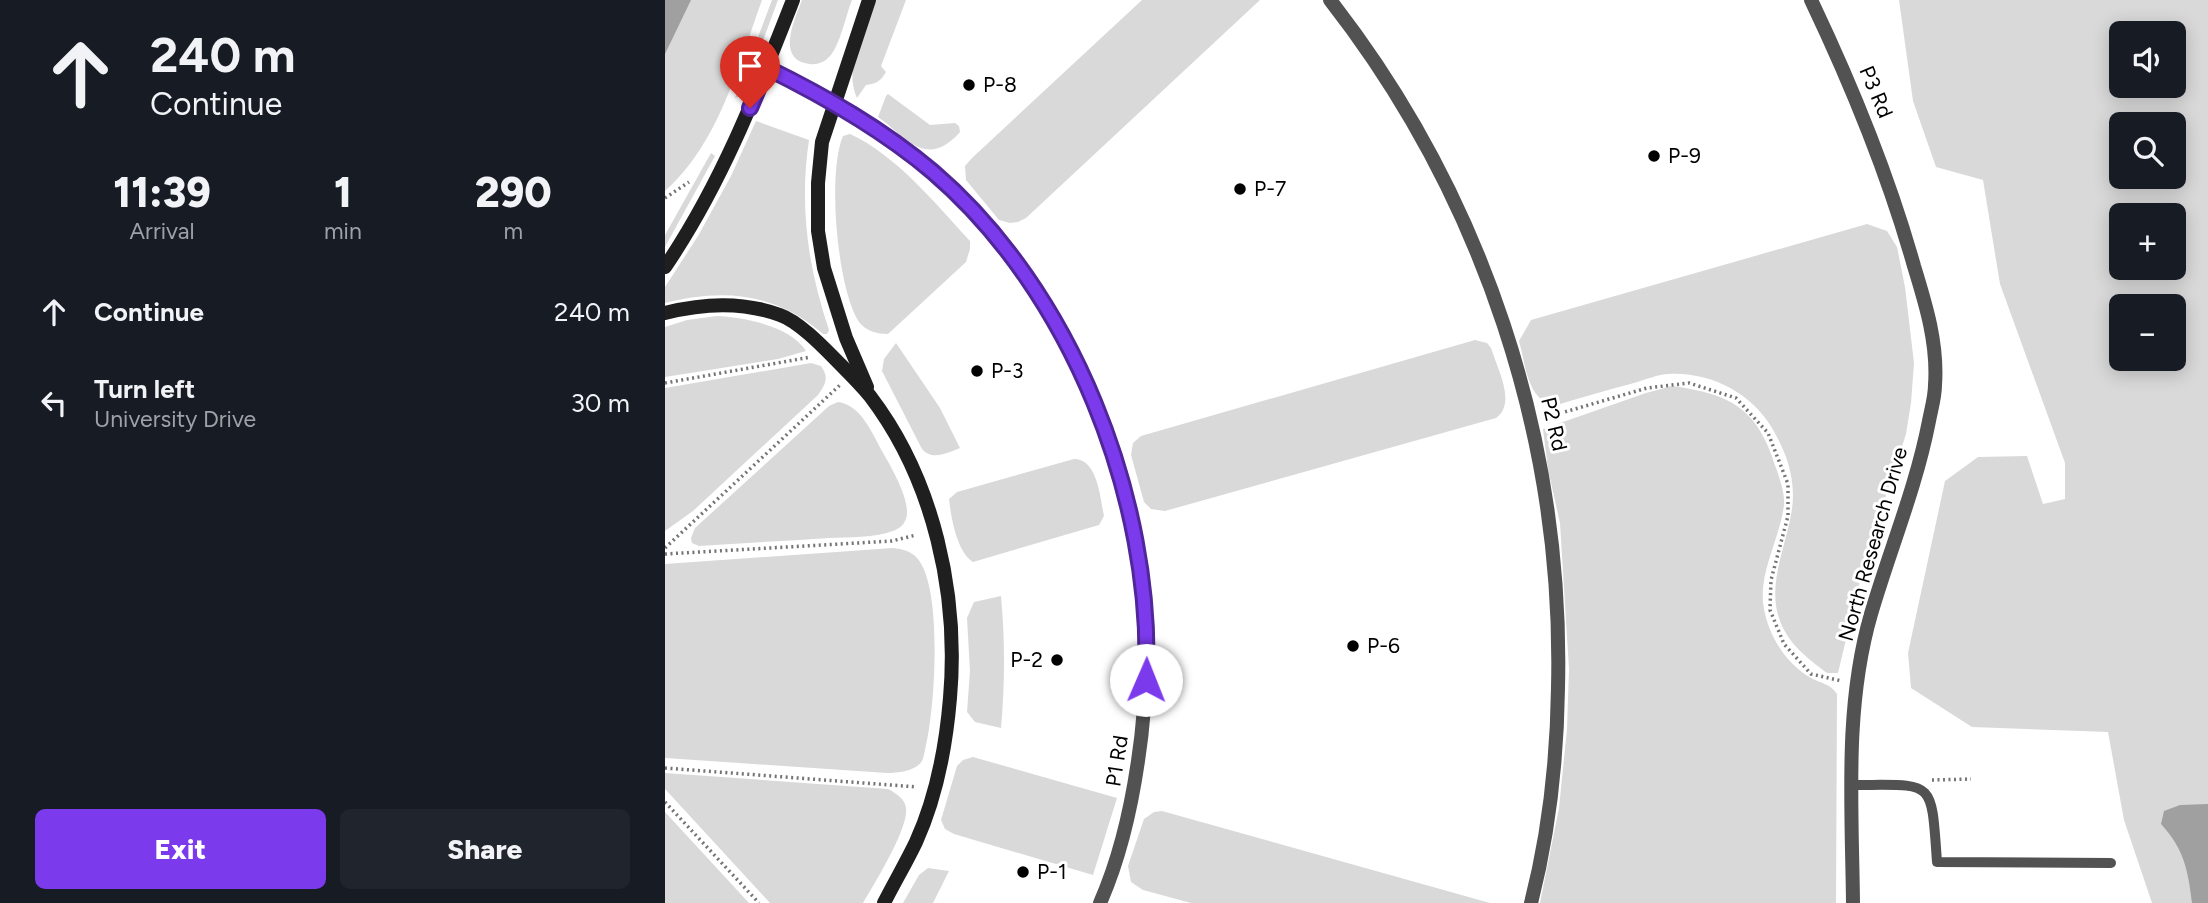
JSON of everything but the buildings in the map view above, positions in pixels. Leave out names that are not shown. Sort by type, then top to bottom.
[{"type":"main road","points":[[665,267],[708,196],[742,127],[793,0]]},
{"type":"main road","points":[[869,0],[820,154],[818,231],[833,303],[869,395]]},
{"type":"main road","points":[[665,313],[689,307],[721,304],[753,307],[783,316],[830,354],[869,395],[892,429],[910,463],[930,517],[947,590],[952,657],[946,735],[935,785],[917,839],[884,903]]},
{"type":"street","name":"P2 Rd","points":[[1330,0],[1408,113],[1447,184],[1477,248],[1506,326],[1532,422],[1553,542],[1559,652],[1551,800],[1531,903]]},
{"type":"street","name":"P3 Rd","points":[[1811,0],[1850,85],[1896,203]]},
{"type":"street","name":"P1 Rd","points":[[767,68],[835,102],[876,128],[934,173],[991,232],[1029,281],[1061,334],[1105,430],[1125,492],[1138,552],[1146,613],[1147,659],[1145,721],[1134,787],[1121,844],[1100,903]]},
{"type":"street","name":"North Research Drive","points":[[1853,903],[1852,785],[1856,684],[1871,615],[1906,512],[1924,448],[1935,385],[1932,326],[1896,203]]},
{"type":"lane","points":[[1852,785],[1915,785],[1922,788],[1933,807],[1937,862],[2111,863]]},
{"type":"path","points":[[665,198],[689,182]]},
{"type":"path","points":[[665,383],[819,356]]},
{"type":"path","points":[[665,548],[844,381]]},
{"type":"path","points":[[1532,422],[1647,388],[1689,383],[1736,398],[1768,433],[1788,484],[1788,516],[1771,580],[1770,610],[1784,644],[1811,674],[1856,684]]},
{"type":"path","points":[[665,554],[892,541],[916,535]]},
{"type":"path","points":[[665,768],[917,787]]},
{"type":"path","points":[[1922,788],[1933,779],[1971,779]]},
{"type":"path","points":[[665,802],[759,903]]},
{"type":"shaded area","points":[[665,0],[762,0],[735,77],[713,127],[684,172],[665,191]]},
{"type":"shaded area","points":[[665,0],[691,0],[665,54]]},
{"type":"shaded area","points":[[772,0],[778,0],[743,95],[735,98]]},
{"type":"shaded area","points":[[802,0],[852,0],[834,51],[826,60],[818,63],[799,61],[790,47],[792,28]]},
{"type":"shaded area","points":[[875,0],[906,0],[881,66],[886,72],[878,82],[866,85],[857,98],[853,86],[854,61]]},
{"type":"shaded area","points":[[1142,0],[1260,0],[1026,218],[1010,223],[999,220],[966,180],[965,166]]},
{"type":"shaded area","points":[[1899,0],[2208,0],[2208,903],[2152,903],[2124,820],[2108,732],[1972,727],[1911,688],[1908,653],[1945,481],[1978,457],[2027,456],[2043,504],[2065,499],[2065,463],[2000,284],[1983,180],[1936,167],[1913,101]]},
{"type":"shaded area","points":[[888,94],[930,125],[955,123],[960,132],[948,143],[937,148],[918,147],[878,117]]},
{"type":"shaded area","points":[[756,121],[809,140],[805,189],[807,236],[829,330],[827,334],[787,310],[748,298],[708,296],[665,303],[665,287],[698,236],[731,176]]},
{"type":"shaded area","points":[[850,134],[899,167],[970,241],[966,262],[888,334],[872,331],[859,322],[851,306],[840,258],[835,202],[836,176],[843,136]]},
{"type":"shaded area","points":[[711,153],[715,156],[665,247],[665,235]]},
{"type":"shaded area","points":[[1867,224],[1887,231],[1897,247],[1905,287],[1914,363],[1911,403],[1906,434],[1865,560],[1838,673],[1827,673],[1792,642],[1779,618],[1775,591],[1792,509],[1793,487],[1782,447],[1772,428],[1753,405],[1715,381],[1685,374],[1660,375],[1557,405],[1547,403],[1539,398],[1529,381],[1519,341],[1531,320]]},
{"type":"shaded area","points":[[717,316],[766,324],[789,335],[806,351],[778,359],[665,377],[665,327],[687,320]]},
{"type":"shaded area","points":[[1475,340],[1487,343],[1491,348],[1504,385],[1505,404],[1496,418],[1165,511],[1151,509],[1144,502],[1131,455],[1133,443],[1141,436]]},
{"type":"shaded area","points":[[896,343],[940,408],[960,448],[935,455],[922,449],[882,371],[884,359]]},
{"type":"shaded area","points":[[811,363],[821,366],[826,377],[818,395],[693,511],[665,531],[665,388]]},
{"type":"shaded area","points":[[1672,386],[1711,394],[1740,408],[1761,431],[1779,477],[1784,505],[1766,570],[1764,609],[1774,639],[1786,657],[1802,672],[1829,686],[1837,694],[1836,903],[1540,903],[1559,808],[1567,729],[1569,669],[1560,523],[1548,469],[1543,429]]},
{"type":"shaded area","points":[[838,402],[853,408],[865,421],[896,476],[904,496],[907,514],[902,526],[886,533],[861,537],[699,546],[692,543],[695,528],[829,406]]},
{"type":"shaded area","points":[[1074,459],[1088,465],[1097,481],[1104,516],[1099,525],[973,562],[967,557],[956,534],[949,499],[957,492]]},
{"type":"shaded area","points":[[893,548],[906,551],[917,558],[931,594],[934,620],[932,704],[922,761],[916,767],[887,773],[665,758],[665,564]]},
{"type":"shaded area","points":[[1001,596],[1004,662],[1001,728],[975,722],[967,712],[970,671],[967,618],[974,602]]},
{"type":"shaded area","points":[[973,757],[1117,798],[1093,875],[954,834],[945,829],[941,820],[957,766],[963,760]]},
{"type":"shaded area","points":[[665,773],[888,789],[904,802],[905,817],[890,856],[863,903],[770,903],[665,789]]},
{"type":"shaded area","points":[[2208,804],[2208,903],[2192,903],[2184,860],[2175,842],[2161,824],[2164,811],[2180,805]]},
{"type":"shaded area","points":[[1162,811],[1490,903],[1191,903],[1143,890],[1131,882],[1128,866],[1144,819],[1154,812]]},
{"type":"shaded area","points":[[665,812],[749,903],[665,903]]},
{"type":"shaded area","points":[[928,868],[949,871],[933,903],[903,903],[919,875]]},
{"type":"place","name":"P-8","points":[[969,85]]},
{"type":"place","name":"P-9","points":[[1654,156]]},
{"type":"place","name":"P-7","points":[[1240,189]]},
{"type":"place","name":"P-3","points":[[977,371]]},
{"type":"place","name":"P-6","points":[[1353,646]]},
{"type":"place","name":"P-2","points":[[1057,660]]},
{"type":"place","name":"P-1","points":[[1023,872]]},
{"type":"route","points":[[750,108],[767,68],[835,102],[876,128],[934,173],[991,232],[1029,281],[1061,334],[1088,390],[1105,430],[1125,492],[1138,552],[1146,613],[1146,680]]}]
